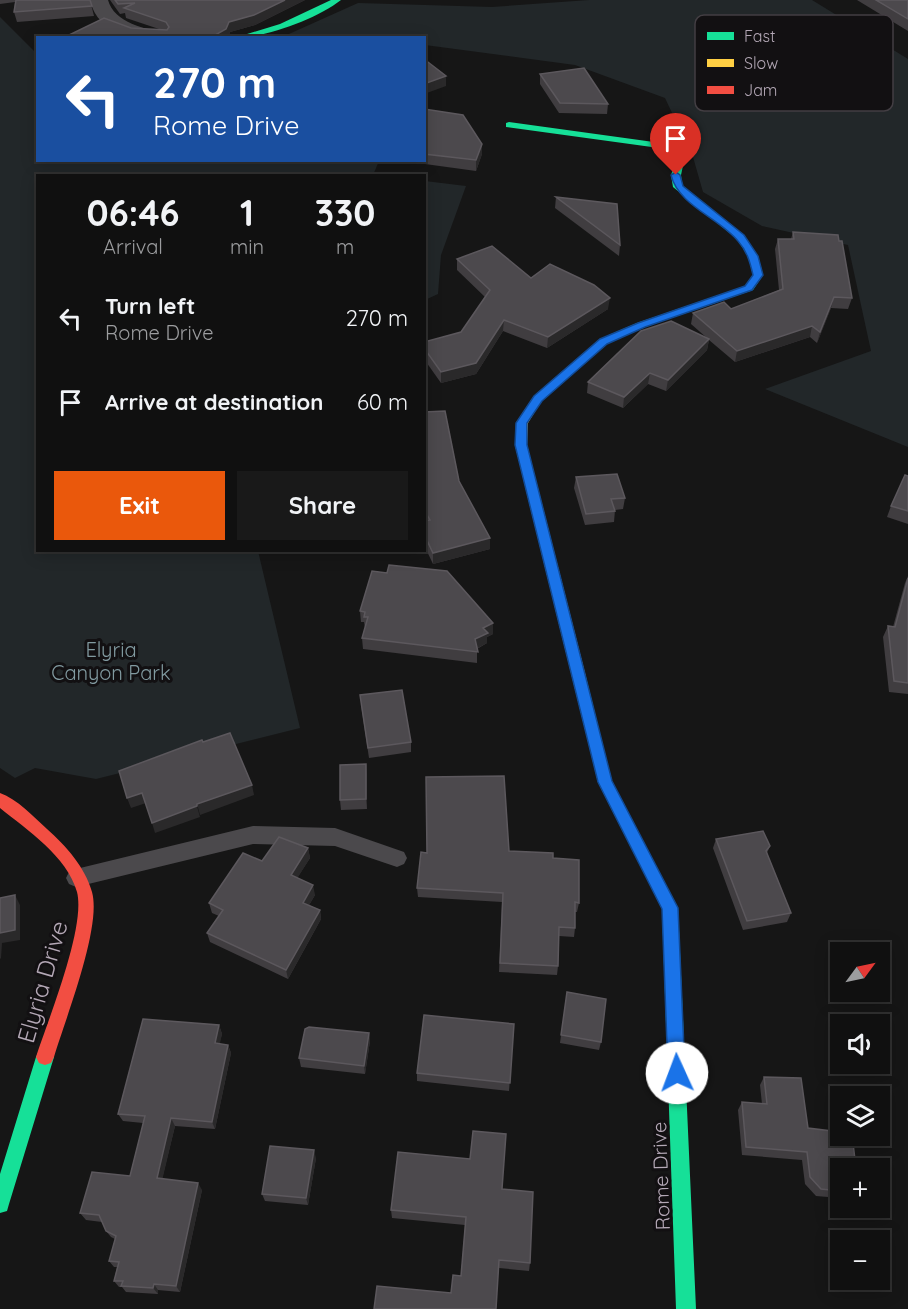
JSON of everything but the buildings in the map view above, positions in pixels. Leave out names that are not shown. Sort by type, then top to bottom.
[{"type":"street","points":[[99,0],[99,5],[106,16],[122,26],[154,36]]},
{"type":"street","points":[[246,36],[283,26],[337,0]]},
{"type":"street","name":"Rome Drive","points":[[509,125],[661,146],[675,152],[681,161],[676,175],[678,187],[740,237],[753,256],[758,275],[749,288],[641,325],[604,341],[538,398],[522,423],[521,445],[605,782],[670,908],[686,1309]]},
{"type":"street","name":"Elyria Drive","points":[[0,800],[38,830],[67,862],[86,895],[84,931],[0,1204]]},
{"type":"lane","points":[[76,878],[253,835],[335,837],[398,858]]},
{"type":"green space","points":[[589,0],[812,0],[836,15],[695,15],[695,111],[893,111],[893,50],[908,59],[908,447],[765,389],[871,351],[848,245],[762,226],[703,192],[693,157],[665,98],[575,65],[426,45],[426,36],[284,36],[358,3],[492,7]]},
{"type":"green space","name":"Elyria Canyon Park","points":[[0,17],[36,53],[36,162],[379,162],[373,174],[36,174],[36,552],[258,552],[300,728],[96,779],[35,768],[15,778],[0,768]]},
{"type":"green space","points":[[426,181],[466,186],[441,255],[438,294],[426,300]]},
{"type":"traffic: fast","points":[[246,36],[283,26],[337,0]]},
{"type":"traffic: fast","points":[[509,125],[661,146],[675,152],[680,161],[676,175],[678,187],[740,237],[753,256],[758,275],[749,288],[613,337]]},
{"type":"traffic: fast","points":[[579,677],[605,782],[670,908],[686,1309]]},
{"type":"traffic: fast","points":[[0,1204],[45,1057]]},
{"type":"traffic: slow","points":[[579,677],[521,445],[522,423],[538,398],[604,341],[613,337]]},
{"type":"traffic: jam","points":[[0,799],[50,840],[61,852],[71,865],[85,893],[84,927],[79,949],[45,1057]]},
{"type":"route","points":[[676,175],[678,187],[740,237],[753,256],[758,275],[749,288],[641,325],[604,341],[538,398],[522,423],[521,445],[605,782],[670,908],[677,1073]]}]
